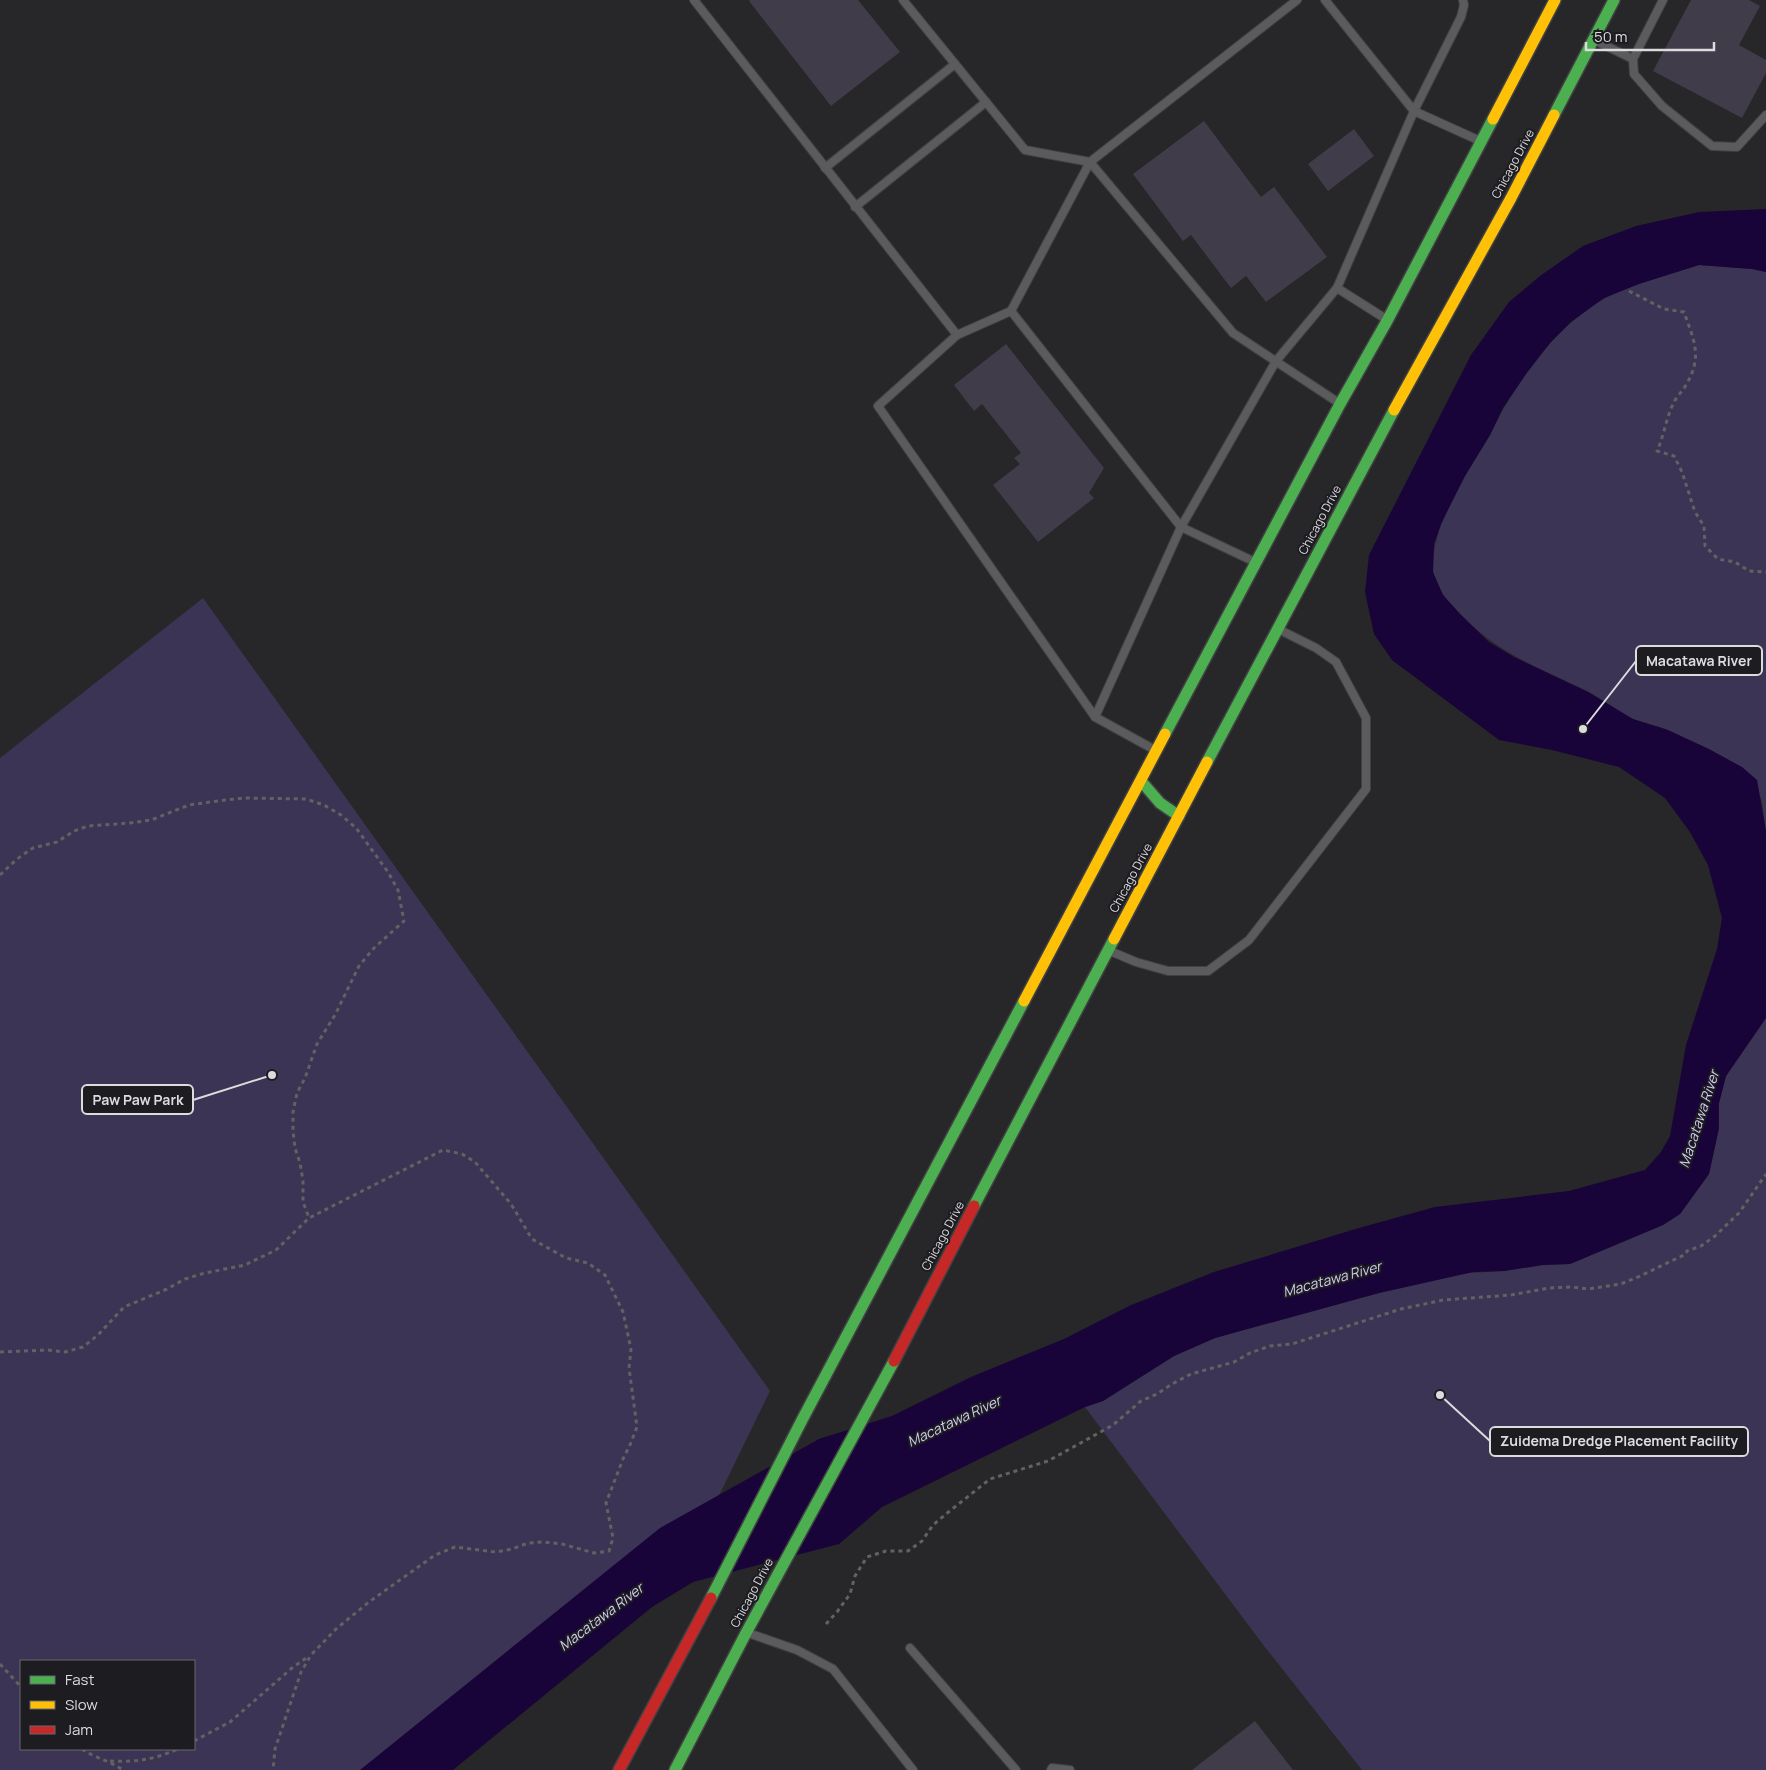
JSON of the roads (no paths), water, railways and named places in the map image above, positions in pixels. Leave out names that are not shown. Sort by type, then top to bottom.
[{"type":"main road","points":[[619,1770],[716,1588],[802,1420],[1555,0]]},
{"type":"main road","name":"Chicago Drive","points":[[675,1770],[746,1633],[871,1404],[1507,194],[1594,40],[1614,0]]},
{"type":"main road","points":[[1140,782],[1160,803],[1179,816]]},
{"type":"lane","points":[[694,0],[957,335]]},
{"type":"lane","points":[[903,0],[1025,150],[1090,162],[1232,333],[1340,404]]},
{"type":"lane","points":[[1156,752],[1095,717],[878,406],[957,335],[1011,311],[1090,162],[1298,0]]},
{"type":"lane","points":[[1325,0],[1414,111],[1480,141]]},
{"type":"lane","points":[[1095,717],[1181,527],[1276,362],[1337,288],[1414,111],[1461,17],[1463,0]]},
{"type":"lane","points":[[1664,0],[1633,58],[1634,74],[1662,106],[1712,146],[1737,147],[1766,115]]},
{"type":"lane","points":[[1594,40],[1633,58]]},
{"type":"lane","points":[[826,168],[955,64]]},
{"type":"lane","points":[[856,207],[986,102]]},
{"type":"lane","points":[[1337,288],[1387,320]]},
{"type":"lane","points":[[1011,311],[1181,527],[1256,563]]},
{"type":"lane","points":[[1108,950],[1136,962],[1168,971],[1208,971],[1249,940],[1366,789],[1366,718],[1336,662],[1316,648],[1278,629]]},
{"type":"lane","points":[[746,1633],[797,1650],[833,1669],[913,1770]]},
{"type":"lane","points":[[910,1648],[1016,1770]]},
{"type":"lane","points":[[1051,1770],[1052,1768],[1070,1770]]},
{"type":"water","points":[[1766,209],[1766,272],[1752,269],[1699,265],[1639,284],[1604,298],[1571,322],[1550,343],[1503,408],[1490,435],[1465,476],[1441,524],[1434,544],[1433,572],[1443,595],[1489,642],[1514,657],[1588,692],[1633,719],[1668,730],[1709,749],[1742,767],[1757,780],[1766,831],[1766,1018],[1726,1076],[1719,1103],[1719,1128],[1709,1174],[1680,1214],[1663,1225],[1570,1264],[1543,1265],[1504,1271],[1473,1272],[1379,1293],[1215,1338],[1174,1356],[1103,1401],[1085,1407],[882,1507],[839,1544],[693,1582],[652,1607],[453,1770],[360,1770],[660,1528],[819,1439],[892,1416],[971,1377],[1064,1339],[1129,1306],[1214,1272],[1435,1207],[1569,1191],[1645,1170],[1661,1152],[1670,1136],[1686,1045],[1717,949],[1722,918],[1708,865],[1690,832],[1665,798],[1619,767],[1552,750],[1499,740],[1392,660],[1374,634],[1365,592],[1369,555],[1471,355],[1509,302],[1540,276],[1583,246],[1636,226],[1699,212]]},
{"type":"place","name":"Macatawa River","points":[[1583,729]]},
{"type":"place","name":"Paw Paw Park","points":[[272,1075]]},
{"type":"place","name":"Zuidema Dredge Placement Facility","points":[[1440,1395]]}]
